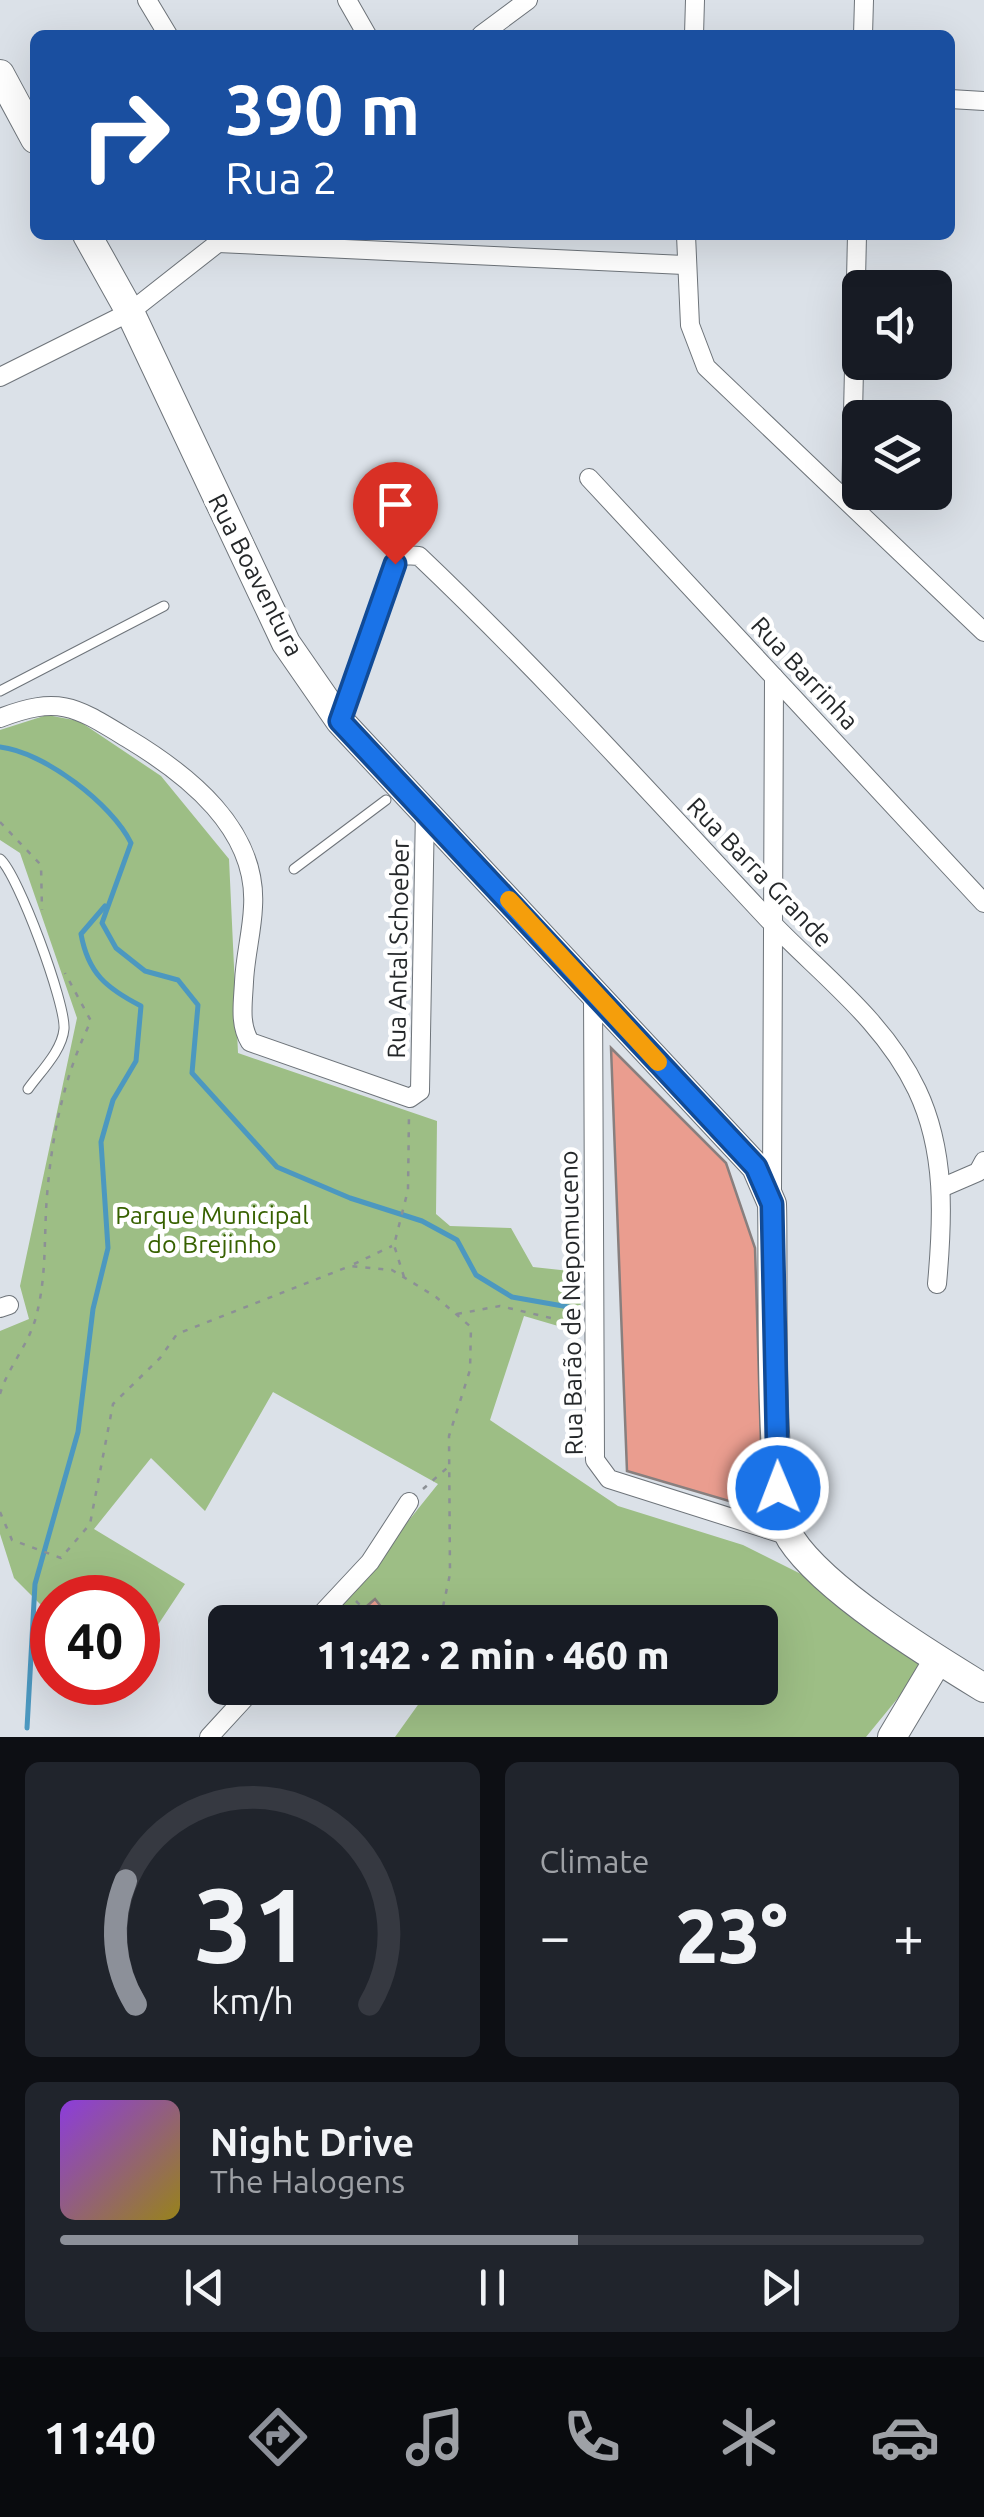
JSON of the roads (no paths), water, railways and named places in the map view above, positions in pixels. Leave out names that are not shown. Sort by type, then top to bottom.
[{"type":"street","points":[[147,0],[165,30]]},
{"type":"street","points":[[346,0],[364,30]]},
{"type":"street","points":[[694,30],[695,0]]},
{"type":"street","points":[[863,30],[864,0]]},
{"type":"street","points":[[487,30],[520,6]]},
{"type":"street","points":[[0,74],[30,129]]},
{"type":"street","points":[[955,99],[984,101]]},
{"type":"street","name":"Rua Boaventura","points":[[91,240],[130,312],[286,643],[340,721],[395,794],[425,809],[756,1167],[772,1204],[778,1488],[789,1536],[821,1572],[938,1660],[984,1688]]},
{"type":"street","points":[[0,377],[130,312],[222,240]]},
{"type":"street","points":[[241,240],[684,265]]},
{"type":"street","points":[[686,240],[690,325],[706,367],[842,495]]},
{"type":"street","points":[[853,400],[857,240]]},
{"type":"street","name":"Rua Barrinha","points":[[588,478],[984,902]]},
{"type":"street","points":[[857,510],[984,632]]},
{"type":"street","name":"Rua Barra Grande","points":[[340,721],[395,564],[404,556],[419,556],[501,634],[775,926],[883,1034],[917,1090],[936,1146],[940,1188],[938,1284]]},
{"type":"street","points":[[772,1204],[774,677]]},
{"type":"street","name":"Rua Antal Schoeber","points":[[0,718],[26,708],[75,707],[155,754],[210,800],[244,848],[254,904],[244,962],[246,1034],[255,1046],[415,1094],[425,809]]},
{"type":"street","name":"Rua Barão de Nepomuceno","points":[[593,992],[595,1460],[609,1479],[789,1536]]},
{"type":"street","points":[[940,1188],[978,1172],[984,1161]]},
{"type":"street","points":[[330,1605],[370,1562],[409,1502]]},
{"type":"street","points":[[892,1737],[938,1660]]},
{"type":"street","points":[[209,1737],[238,1705]]},
{"type":"lane","points":[[0,691],[164,606]]},
{"type":"lane","points":[[294,869],[395,794]]},
{"type":"lane","points":[[0,860],[14,880],[64,1015],[62,1042],[28,1090]]},
{"type":"waterway","points":[[0,747],[56,769],[93,797],[122,828],[131,843],[102,923],[116,948],[145,971],[178,980],[198,1005],[192,1073],[277,1167],[350,1198],[422,1221],[457,1240],[476,1275],[512,1297],[580,1309]]},
{"type":"waterway","points":[[27,1728],[35,1584],[78,1432],[93,1309],[108,1248],[101,1142],[113,1100],[136,1061],[141,1006],[100,978],[88,959],[81,934],[105,906]]},
{"type":"park label","name":"Parque Municipal do Brejinho","points":[[212,1230]]}]
